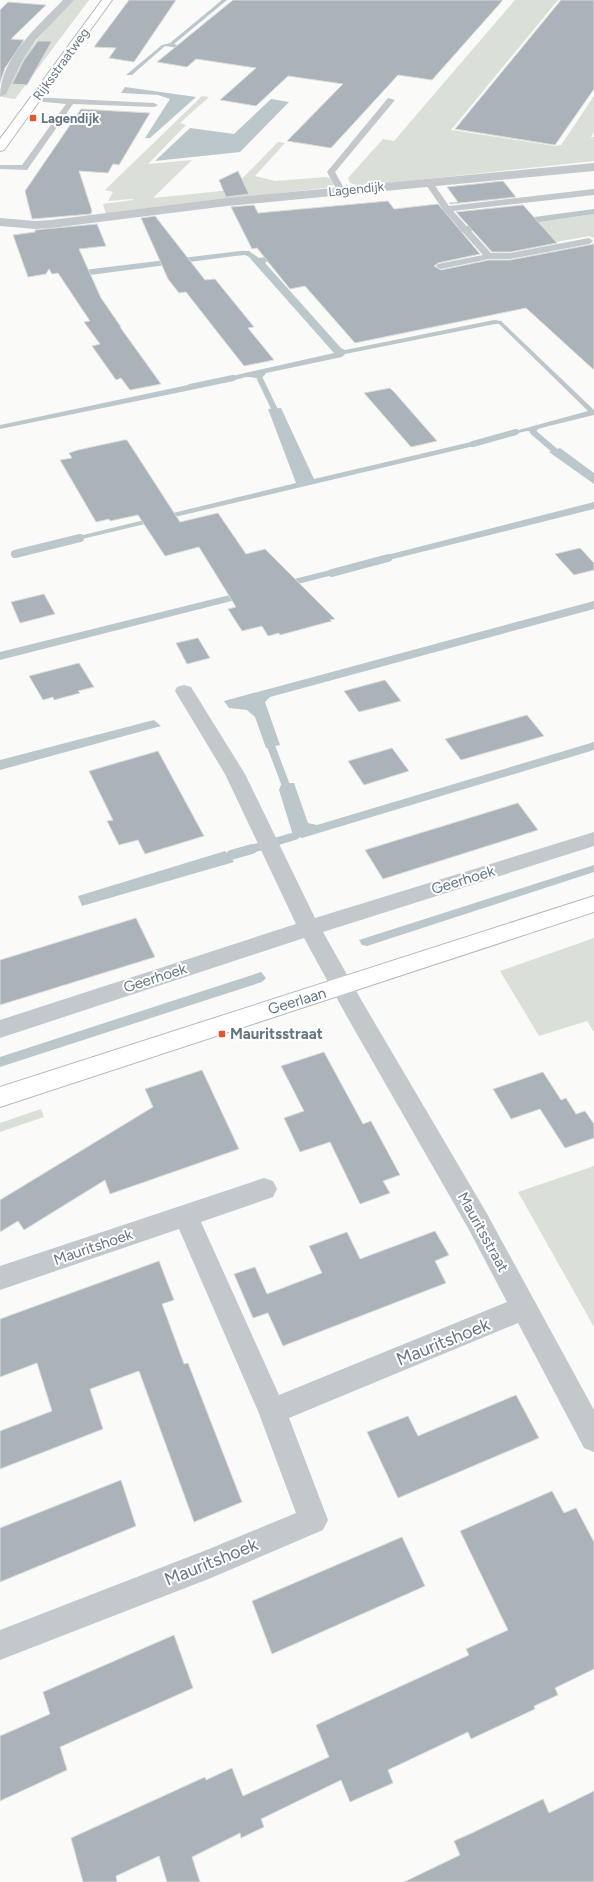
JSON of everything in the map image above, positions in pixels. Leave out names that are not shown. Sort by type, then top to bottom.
[{"type":"street","points":[[0,94],[18,59],[31,39],[69,0]]},
{"type":"street","name":"Rijksstraatweg","points":[[0,147],[107,0]]},
{"type":"street","name":"Lagendijk","points":[[0,222],[35,225],[51,224],[151,211],[341,190],[594,167]]},
{"type":"street","points":[[184,691],[235,774],[310,928],[343,987]]},
{"type":"street","name":"Geerhoek","points":[[0,1029],[310,928],[594,839]]},
{"type":"street","name":"Geerlaan","points":[[0,1098],[218,1025],[343,987],[594,904]]},
{"type":"street","name":"Mauritsstraat","points":[[343,987],[477,1220],[594,1438]]},
{"type":"street","name":"Mauritshoek","points":[[0,1278],[264,1189]]},
{"type":"street","name":"Mauritshoek","points":[[0,1645],[210,1563],[313,1520],[272,1411],[186,1216]]},
{"type":"street","name":"Mauritshoek","points":[[272,1411],[524,1308]]},
{"type":"lane","points":[[35,99],[154,105]]},
{"type":"lane","points":[[341,190],[331,172],[391,100]]},
{"type":"lane","points":[[0,167],[24,168],[71,102]]},
{"type":"lane","points":[[428,182],[464,230],[489,256]]},
{"type":"lane","points":[[447,209],[594,192]]},
{"type":"lane","points":[[441,266],[489,256],[510,256],[589,240]]},
{"type":"shaded area","points":[[71,0],[89,0],[15,99],[2,97],[15,75],[20,60]]},
{"type":"shaded area","points":[[222,0],[227,0],[174,44],[180,46],[179,48],[165,46],[132,75],[126,75],[162,45],[170,43]]},
{"type":"shaded area","points":[[515,0],[558,0],[451,130],[555,146],[561,145],[594,96],[594,132],[591,137],[594,137],[594,161],[361,186],[350,183],[348,178],[383,139],[394,141]]},
{"type":"shaded area","points":[[125,87],[196,97],[150,138],[145,138],[170,99],[158,95],[121,93]]},
{"type":"shaded area","points":[[202,96],[209,97],[180,123],[186,125],[148,164],[192,160],[153,198],[231,190],[278,142],[285,143],[255,176],[275,181],[326,177],[330,178],[334,184],[331,187],[324,188],[106,214],[103,204],[133,200],[108,201],[113,192],[105,190]]},
{"type":"shaded area","points":[[271,99],[289,102],[240,152],[155,161],[190,128],[234,134]]},
{"type":"shaded area","points":[[594,209],[594,214],[486,230],[439,234],[265,263],[341,348],[345,350],[494,320],[501,321],[594,410],[594,415],[538,429],[536,432],[527,431],[518,433],[515,431],[588,411],[499,324],[345,354],[342,357],[266,373],[260,378],[246,377],[235,380],[232,376],[334,353],[249,257],[245,255],[235,256],[90,275],[84,270],[240,251],[249,251],[259,258],[351,245],[431,231]]},
{"type":"shaded area","points":[[594,214],[593,238],[590,236],[544,244],[486,230]]},
{"type":"shaded area","points":[[188,385],[191,390],[0,429],[0,425]]},
{"type":"shaded area","points":[[281,408],[314,479],[471,442],[474,446],[82,539],[79,536],[296,483],[268,409]]},
{"type":"shaded area","points":[[560,448],[594,473],[594,484],[549,452]]},
{"type":"shaded area","points":[[594,502],[594,509],[389,560],[387,555]]},
{"type":"shaded area","points":[[330,570],[333,575],[0,660],[0,652]]},
{"type":"shaded area","points":[[594,601],[594,609],[270,697],[265,702],[280,745],[266,748],[255,717],[247,710],[229,708],[224,701]]},
{"type":"shaded area","points":[[154,720],[161,726],[0,770],[0,760]]},
{"type":"shaded area","points":[[594,742],[594,750],[302,838],[295,836],[292,832],[279,790],[281,785],[285,783],[294,783],[308,823],[317,825]]},
{"type":"shaded area","points":[[225,851],[234,862],[82,906],[78,896]]},
{"type":"shaded area","points":[[594,865],[594,872],[367,946],[362,945],[359,940]]},
{"type":"shaded area","points":[[594,938],[594,1032],[587,1021],[539,1036],[500,971]]},
{"type":"shaded area","points":[[261,972],[266,978],[262,982],[0,1067],[0,1057]]},
{"type":"shaded area","points":[[41,1109],[44,1117],[0,1132],[0,1123]]},
{"type":"shaded area","points":[[594,1166],[594,1327],[518,1192]]},
{"type":"building","points":[[129,0],[176,0],[134,62],[109,58],[116,48],[94,47]]},
{"type":"building","points":[[233,0],[503,0],[432,80],[398,75],[331,148],[287,141],[343,84],[288,76],[256,106],[220,100],[256,68],[196,59],[187,67],[157,62]]},
{"type":"building","points":[[561,0],[594,0],[594,89],[555,145],[455,129]]},
{"type":"building","points":[[8,2],[46,5],[11,39],[24,40],[5,68],[0,83],[0,10]]},
{"type":"building","points":[[38,41],[52,41],[27,85],[12,84],[24,60]]},
{"type":"building","points":[[81,109],[150,113],[119,165],[113,164],[108,173],[79,171],[92,211],[91,214],[32,219],[25,191]]},
{"type":"building","points":[[238,171],[249,194],[226,197],[219,180]]},
{"type":"building","points":[[503,181],[516,197],[449,203],[458,202],[447,187]]},
{"type":"building","points":[[388,201],[394,209],[438,204],[480,254],[438,263],[434,266],[441,270],[489,260],[510,260],[594,244],[594,370],[526,308],[355,343],[305,286],[290,289],[257,248],[252,249],[231,207],[254,205],[258,213]]},
{"type":"building","points":[[523,205],[557,243],[510,252],[492,252],[456,212]]},
{"type":"building","points":[[155,216],[205,280],[215,279],[254,327],[248,328],[274,360],[244,366],[186,292],[179,293],[168,279],[141,218]]},
{"type":"building","points":[[97,224],[106,246],[79,249],[101,298],[161,384],[130,390],[121,378],[116,380],[92,346],[100,344],[84,322],[90,321],[58,273],[52,274],[49,269],[46,274],[28,277],[13,235],[35,232],[35,230]]},
{"type":"building","points":[[390,388],[437,441],[411,447],[364,393]]},
{"type":"building","points":[[127,440],[180,522],[218,513],[246,554],[265,549],[335,619],[280,635],[279,633],[268,636],[262,626],[242,631],[228,609],[236,607],[199,547],[165,556],[138,515],[110,521],[109,519],[96,522],[60,460],[72,458],[69,453],[78,450]]},
{"type":"building","points":[[580,548],[594,563],[594,570],[574,575],[555,554]]},
{"type":"building","points":[[44,594],[55,614],[20,623],[11,602]]},
{"type":"building","points":[[198,638],[210,658],[187,664],[176,643]]},
{"type":"building","points":[[79,663],[94,687],[78,691],[80,693],[54,700],[53,697],[43,700],[29,676]]},
{"type":"building","points":[[385,680],[401,701],[359,712],[344,691]]},
{"type":"building","points":[[527,715],[544,736],[461,760],[445,739]]},
{"type":"building","points":[[392,748],[409,771],[364,785],[348,761]]},
{"type":"building","points":[[158,751],[204,836],[145,854],[138,840],[119,845],[107,821],[113,820],[89,771]]},
{"type":"building","points":[[518,803],[538,830],[383,879],[365,850]]},
{"type":"building","points":[[136,918],[155,957],[0,1005],[0,960]]},
{"type":"building","points":[[324,1052],[363,1124],[371,1121],[400,1175],[383,1181],[390,1193],[360,1204],[330,1142],[300,1152],[284,1118],[304,1111],[281,1066]]},
{"type":"building","points":[[202,1070],[239,1149],[110,1194],[105,1180],[24,1230],[18,1221],[0,1232],[0,1200],[153,1107],[145,1089]]},
{"type":"building","points":[[543,1072],[561,1100],[566,1098],[576,1114],[585,1111],[594,1124],[594,1138],[565,1148],[540,1109],[511,1119],[493,1089]]},
{"type":"building","points":[[435,1231],[449,1255],[435,1261],[446,1283],[283,1346],[268,1313],[253,1318],[234,1274],[255,1267],[267,1294],[322,1273],[309,1246],[347,1232],[360,1259]]},
{"type":"building","points":[[159,1261],[174,1300],[162,1304],[184,1364],[188,1363],[242,1502],[194,1522],[139,1371],[90,1389],[103,1429],[0,1469],[0,1431],[52,1411],[37,1363],[0,1377],[0,1319]]},
{"type":"building","points":[[516,1395],[539,1438],[398,1498],[367,1432],[408,1416],[418,1436]]},
{"type":"building","points":[[121,1480],[136,1526],[0,1582],[0,1528]]},
{"type":"building","points":[[552,1491],[564,1513],[576,1508],[594,1542],[594,1669],[555,1688],[558,1695],[534,1706],[535,1709],[471,1739],[468,1732],[388,1770],[393,1783],[350,1802],[341,1780],[261,1819],[264,1827],[241,1838],[240,1833],[192,1857],[200,1882],[167,1882],[159,1856],[116,1876],[117,1882],[83,1882],[71,1838],[205,1777],[206,1780],[232,1768],[243,1796],[329,1757],[316,1725],[469,1655],[466,1649],[508,1630],[460,1531]]},
{"type":"building","points":[[402,1537],[425,1586],[272,1654],[252,1601]]},
{"type":"building","points":[[174,1635],[193,1688],[60,1747],[67,1770],[0,1801],[0,1736],[50,1714],[43,1692]]},
{"type":"building","points":[[594,1791],[594,1882],[404,1882],[460,1855],[454,1841],[543,1799],[549,1813]]},
{"type":"waterway","points":[[190,387],[233,378]]},
{"type":"waterway","points":[[260,379],[274,408]]},
{"type":"waterway","points":[[473,444],[516,432]]},
{"type":"waterway","points":[[533,432],[554,450]]},
{"type":"waterway","points":[[15,554],[80,538]]},
{"type":"waterway","points":[[332,573],[388,558]]},
{"type":"waterway","points":[[271,746],[285,783]]},
{"type":"waterway","points":[[248,850],[295,836]]},
{"type":"waterway","points":[[231,855],[252,849]]},
{"type":"place","name":"Lagendijk","points":[[33,118]]},
{"type":"place","name":"Mauritsstraat","points":[[222,1034]]}]
